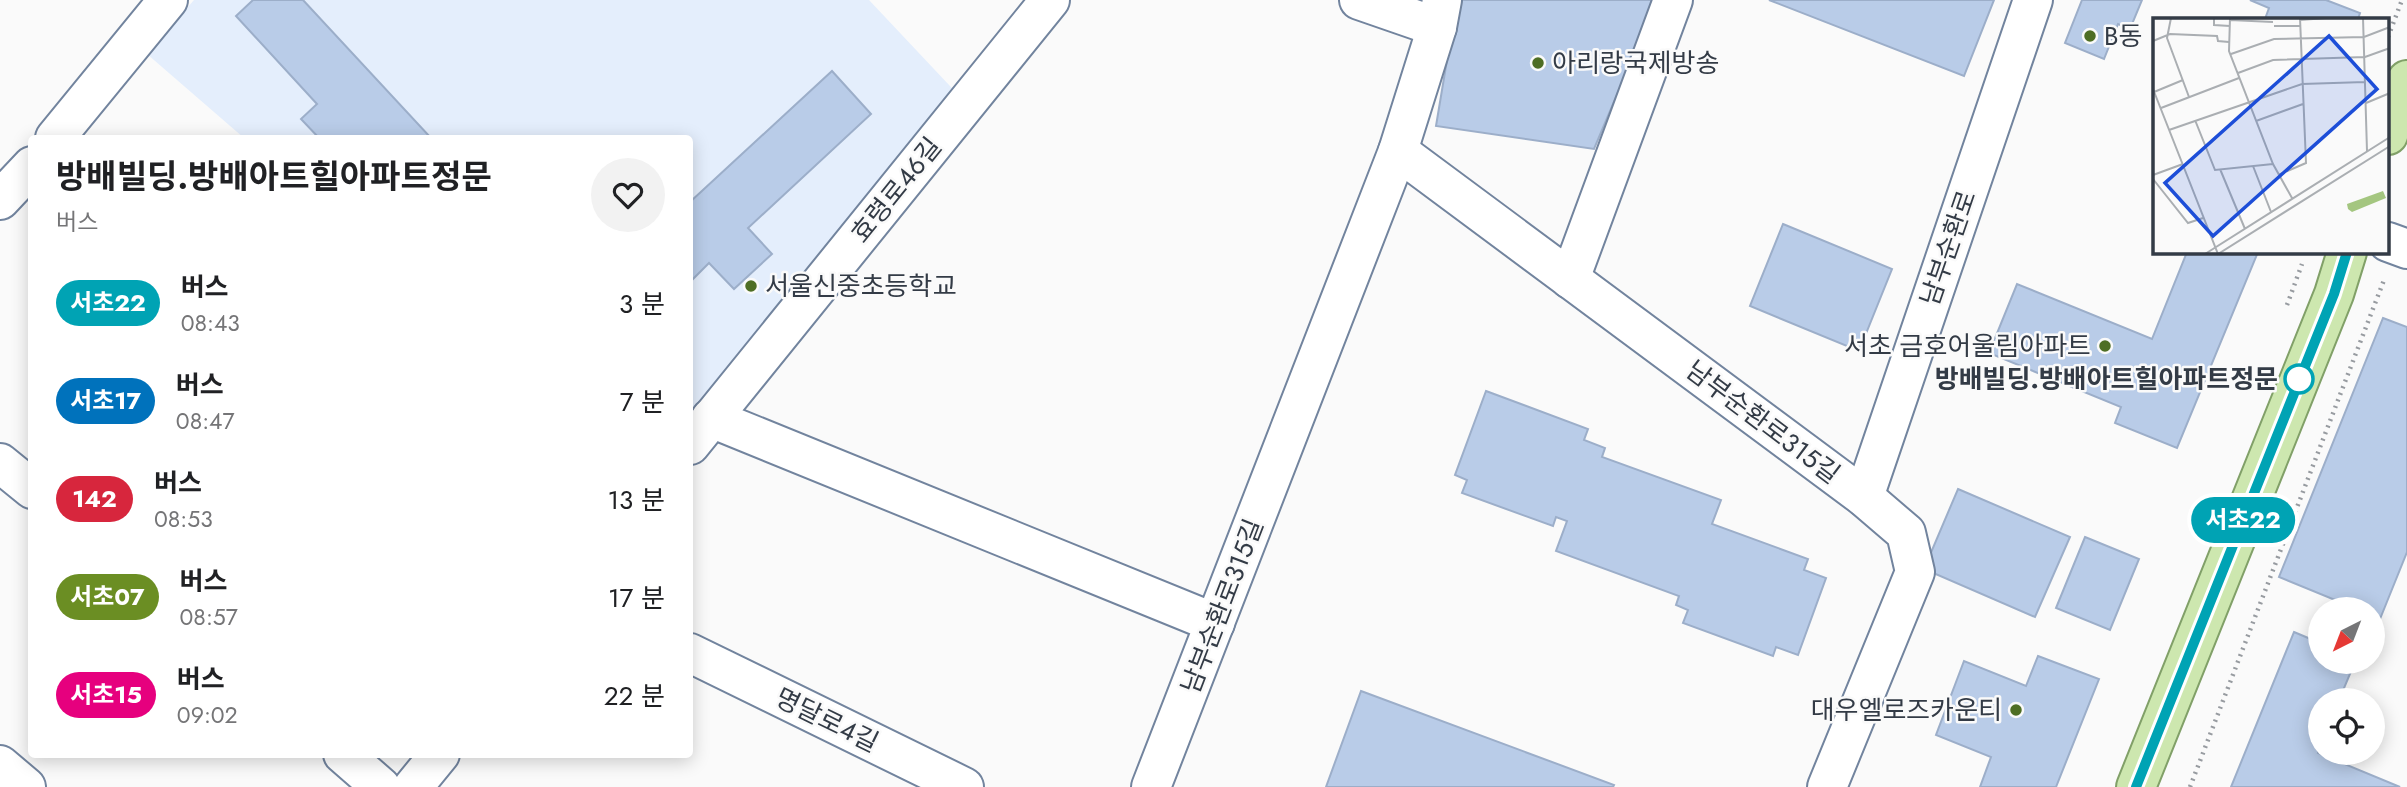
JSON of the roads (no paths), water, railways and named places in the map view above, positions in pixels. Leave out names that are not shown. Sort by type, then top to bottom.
[{"type":"main road","points":[[2390,129],[2407,80]]},
{"type":"main road","points":[[2136,787],[2334,294],[2346,254]]},
{"type":"street","points":[[57,135],[167,0]]},
{"type":"street","name":"효령로46길","points":[[701,432],[1050,0]]},
{"type":"street","points":[[1359,0],[1440,14]]},
{"type":"street","points":[[1570,279],[1673,0]]},
{"type":"street","name":"남부순환로","points":[[1864,497],[2033,0]]},
{"type":"street","name":"남부순환로315길","points":[[1152,787],[1398,151],[1440,14]]},
{"type":"street","name":"남부순환로315길","points":[[1398,151],[1864,497],[1906,533],[1914,572],[1827,787]]},
{"type":"street","points":[[0,200],[28,170]]},
{"type":"street","points":[[701,432],[1215,623]]},
{"type":"street","points":[[0,463],[28,486]]},
{"type":"street","name":"명달로4길","points":[[693,654],[964,787]]},
{"type":"street","points":[[348,758],[381,787]]},
{"type":"street","points":[[413,787],[437,758]]},
{"type":"street","points":[[0,765],[26,787]]},
{"type":"place","name":"B동","points":[[2090,36]]},
{"type":"place","name":"아리랑국제방송","points":[[1538,63]]},
{"type":"place","name":"서울신중초등학교","points":[[751,286]]},
{"type":"place","name":"서초 금호어울림아파트","points":[[2105,346]]},
{"type":"place","name":"방배빌딩.방배아트힐아파트정문","points":[[2299,379]]},
{"type":"place","name":"대우엘로즈카운티","points":[[2016,710]]}]
